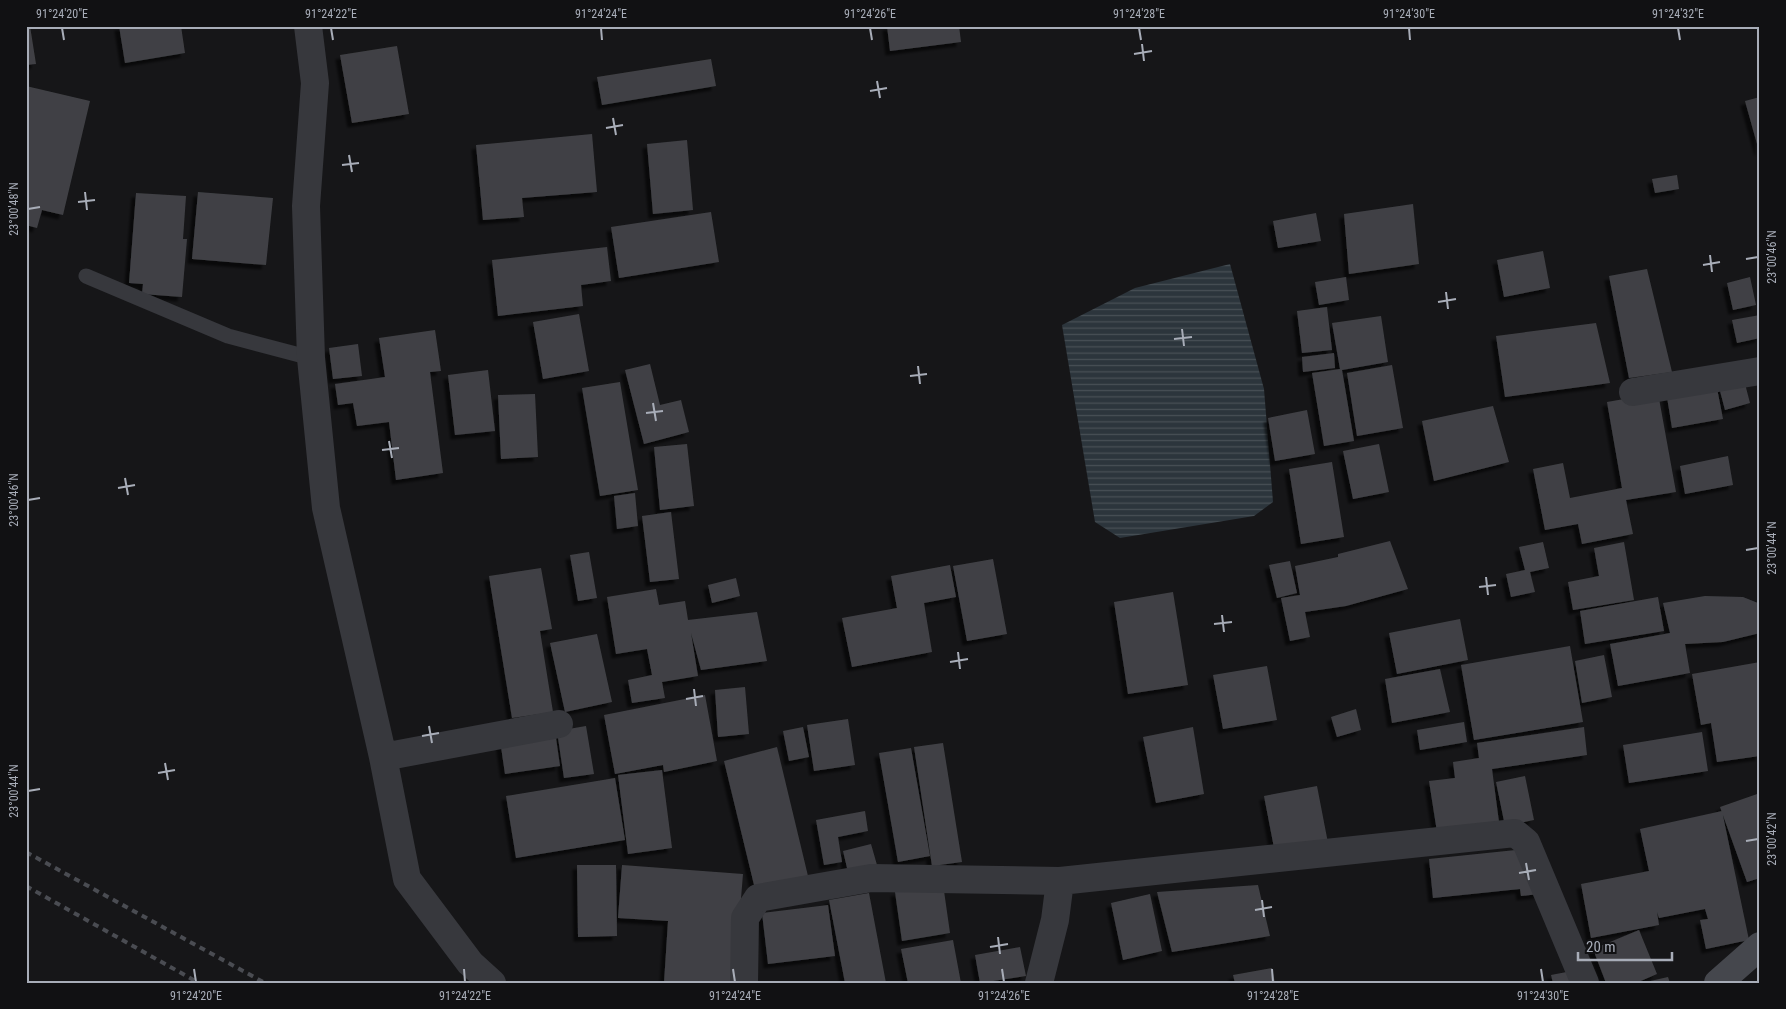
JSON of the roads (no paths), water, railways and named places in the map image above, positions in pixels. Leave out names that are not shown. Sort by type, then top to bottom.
[{"type":"main road","points":[[1718,983],[1760,946]]},
{"type":"street","points":[[308,26],[315,83],[306,206],[311,358],[326,508],[383,757],[407,879],[470,963],[492,983]]},
{"type":"street","points":[[1633,392],[1760,371]]},
{"type":"street","points":[[383,757],[558,724]]},
{"type":"street","points":[[744,983],[745,918],[758,898],[871,878],[1060,881],[1515,833],[1526,842],[1585,983]]},
{"type":"street","points":[[1039,983],[1055,920],[1060,881]]},
{"type":"lane","points":[[86,276],[228,336],[311,358]]},
{"type":"railway","points":[[26,852],[265,983]]},
{"type":"railway","points":[[26,886],[199,983]]}]
